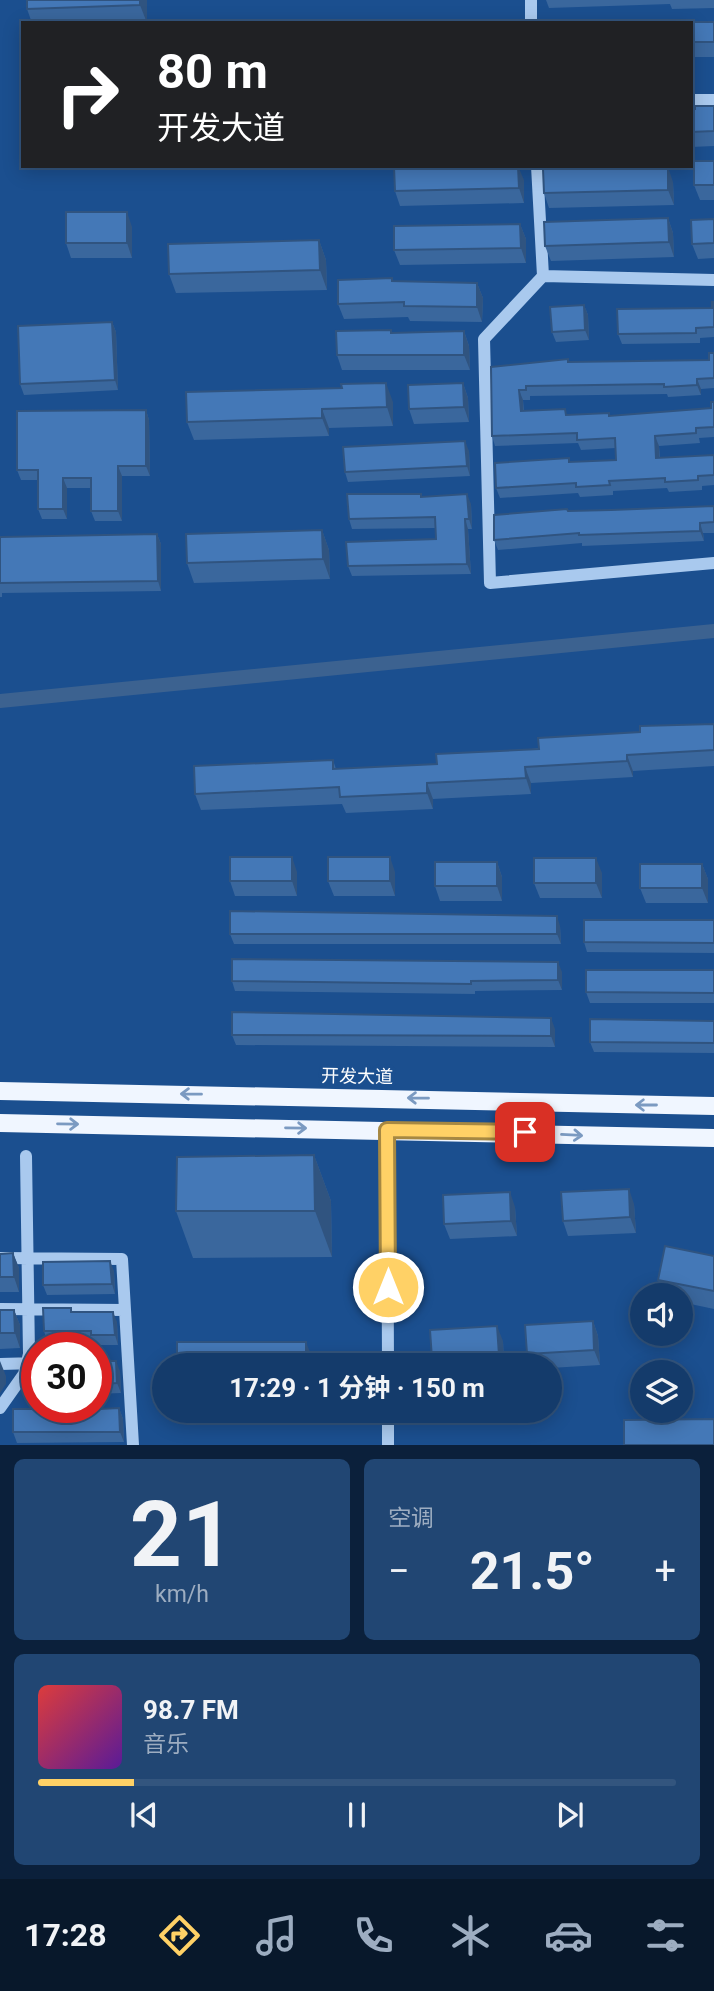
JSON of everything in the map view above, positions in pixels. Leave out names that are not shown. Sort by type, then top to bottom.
[{"type":"main road","name":"开发大道","points":[[0,1091],[714,1106]]},
{"type":"main road","points":[[0,1123],[714,1138]]},
{"type":"street","points":[[531,0],[531,21]]},
{"type":"street","points":[[693,100],[714,100]]},
{"type":"street","points":[[537,168],[543,276],[484,339],[489,583],[714,563]]},
{"type":"street","points":[[543,276],[714,281]]},
{"type":"street","points":[[387,1130],[388,1353]]},
{"type":"street","points":[[26,1156],[30,1332]]},
{"type":"street","points":[[0,1258],[122,1259],[125,1310],[123,1363],[133,1445]]},
{"type":"street","points":[[0,1309],[125,1310]]},
{"type":"street","points":[[0,1364],[21,1363]]},
{"type":"street","points":[[0,1408],[21,1378]]},
{"type":"street","points":[[388,1423],[388,1445]]},
{"type":"building","points":[[27,0],[140,0],[140,5],[27,9]]},
{"type":"building","points":[[693,22],[714,22],[714,42],[693,42]]},
{"type":"building","points":[[695,106],[714,106],[714,131],[693,132]]},
{"type":"building","points":[[694,161],[714,161],[714,185],[694,185]]},
{"type":"building","points":[[394,168],[518,168],[519,188],[395,191]]},
{"type":"building","points":[[668,168],[668,190],[544,193],[543,169]]},
{"type":"building","points":[[66,212],[127,212],[127,243],[66,243]]},
{"type":"building","points":[[668,218],[669,242],[545,246],[544,222]]},
{"type":"building","points":[[714,219],[714,243],[692,244],[691,220]]},
{"type":"building","points":[[520,224],[521,248],[394,250],[394,226]]},
{"type":"building","points":[[319,240],[320,270],[169,274],[168,244]]},
{"type":"building","points":[[392,278],[392,281],[477,283],[477,307],[404,306],[404,302],[338,304],[338,280]]},
{"type":"building","points":[[712,302],[714,327],[696,328],[696,333],[618,334],[617,309],[712,308]]},
{"type":"building","points":[[584,305],[585,330],[552,332],[550,307]]},
{"type":"building","points":[[112,322],[115,380],[20,384],[18,326]]},
{"type":"building","points":[[391,330],[391,333],[464,331],[464,355],[337,355],[336,331]]},
{"type":"building","points":[[709,353],[714,353],[714,378],[697,379],[697,385],[526,386],[526,390],[519,390],[521,411],[565,409],[566,415],[609,413],[609,416],[711,408],[711,402],[714,402],[714,427],[696,428],[696,433],[655,436],[656,458],[714,455],[714,475],[698,476],[698,480],[665,482],[665,478],[609,481],[610,485],[576,487],[576,483],[496,488],[495,463],[569,458],[569,462],[616,460],[615,438],[577,440],[577,433],[492,436],[491,367],[568,359],[568,362],[709,360]]},
{"type":"building","points":[[386,383],[387,407],[322,409],[322,418],[187,422],[186,392],[342,388],[341,384]]},
{"type":"building","points":[[463,383],[464,407],[409,409],[408,385]]},
{"type":"building","points":[[146,410],[146,466],[118,466],[118,511],[91,511],[91,478],[63,478],[63,509],[38,509],[38,470],[17,470],[17,411]]},
{"type":"building","points":[[465,441],[467,466],[345,472],[343,447]]},
{"type":"building","points":[[347,494],[421,494],[421,497],[467,494],[467,564],[348,566],[346,542],[436,539],[435,517],[349,519]]},
{"type":"building","points":[[714,506],[714,522],[700,523],[700,531],[579,533],[494,540],[494,515],[567,509]]},
{"type":"building","points":[[322,530],[323,559],[187,563],[186,534]]},
{"type":"building","points":[[157,534],[158,581],[0,583],[0,537]]},
{"type":"building","points":[[714,724],[714,750],[627,755],[627,761],[525,767],[526,778],[427,783],[427,793],[340,797],[339,787],[195,794],[194,766],[333,760],[333,769],[437,764],[436,754],[539,749],[538,738],[640,732],[640,726]]},
{"type":"building","points":[[230,857],[292,857],[292,881],[230,881]]},
{"type":"building","points":[[328,857],[390,857],[390,881],[328,881]]},
{"type":"building","points":[[534,858],[596,858],[596,883],[534,883]]},
{"type":"building","points":[[435,862],[497,862],[497,886],[435,886]]},
{"type":"building","points":[[640,864],[702,864],[702,888],[640,888]]},
{"type":"building","points":[[230,911],[557,916],[557,934],[230,934]]},
{"type":"building","points":[[584,920],[714,920],[714,943],[584,942]]},
{"type":"building","points":[[232,959],[558,962],[558,980],[471,981],[471,984],[232,981]]},
{"type":"building","points":[[586,970],[714,970],[714,993],[586,992]]},
{"type":"building","points":[[232,1012],[551,1018],[551,1036],[232,1035]]},
{"type":"building","points":[[590,1019],[714,1021],[714,1043],[590,1042]]},
{"type":"building","points":[[314,1155],[315,1211],[176,1211],[177,1157]]},
{"type":"building","points":[[629,1189],[630,1217],[563,1221],[561,1192]]},
{"type":"building","points":[[510,1192],[511,1221],[444,1224],[443,1195]]},
{"type":"building","points":[[665,1246],[714,1256],[714,1291],[693,1287],[693,1283],[658,1280]]},
{"type":"building","points":[[13,1253],[14,1277],[0,1277],[0,1254]]},
{"type":"building","points":[[110,1261],[112,1284],[43,1285],[43,1262]]},
{"type":"building","points":[[43,1308],[71,1308],[71,1312],[113,1312],[115,1335],[112,1335],[112,1332],[44,1331]]},
{"type":"building","points":[[0,1310],[14,1310],[15,1333],[0,1333]]},
{"type":"building","points":[[593,1321],[594,1350],[527,1353],[525,1325]]},
{"type":"building","points":[[497,1326],[499,1353],[432,1353],[430,1330]]},
{"type":"building","points":[[177,1342],[306,1342],[306,1353],[177,1353]]},
{"type":"building","points":[[112,1361],[116,1361],[117,1383],[112,1383]]},
{"type":"building","points":[[112,1408],[119,1408],[120,1432],[13,1432],[13,1409],[21,1409],[21,1423],[112,1423]]},
{"type":"building","points":[[693,1419],[714,1419],[714,1445],[624,1445],[624,1420],[630,1420],[630,1423],[693,1423]]},
{"type":"waterway","points":[[0,701],[714,631]]},
{"type":"route","points":[[388,1287],[387,1130],[525,1132]]}]
